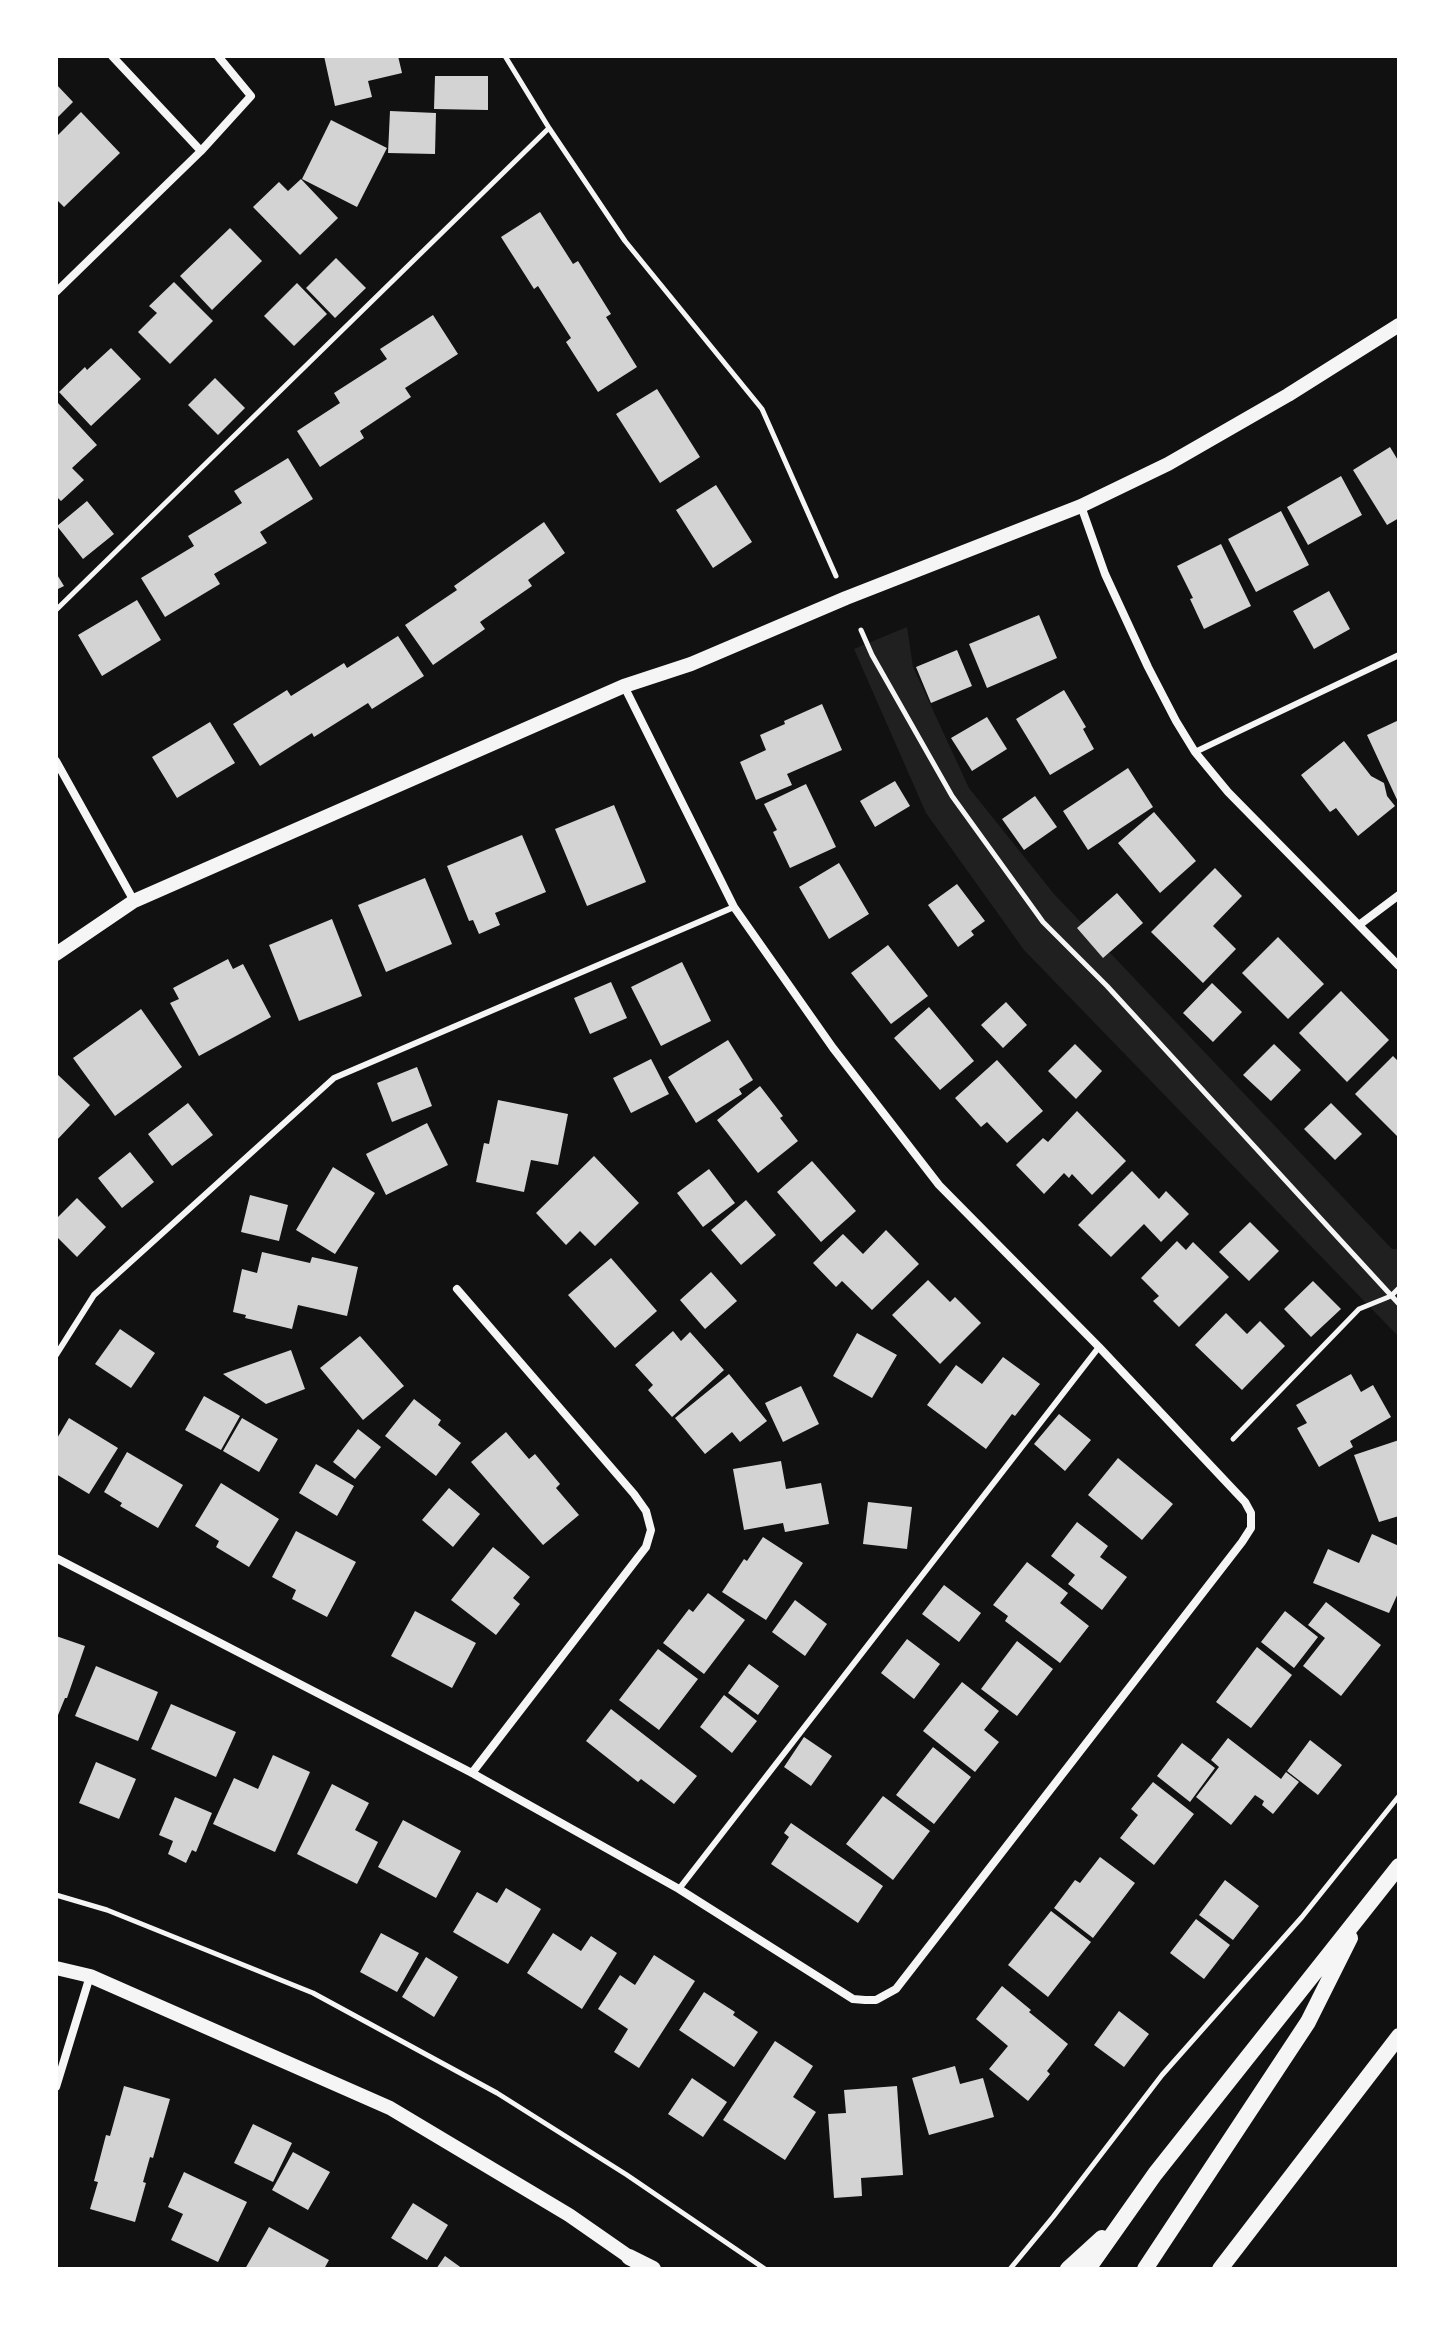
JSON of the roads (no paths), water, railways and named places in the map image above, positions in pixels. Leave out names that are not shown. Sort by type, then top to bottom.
[{"type":"main road","points":[[1088,2269],[1155,2174],[1399,1866]]},
{"type":"main road","points":[[1145,2269],[1308,2022],[1365,1908]]},
{"type":"main road","points":[[1220,2269],[1399,2036]]},
{"type":"main road","points":[[1068,2269],[1126,2215]]},
{"type":"main road","points":[[634,2263],[653,2269]]},
{"type":"street","points":[[112,56],[201,151]]},
{"type":"street","points":[[56,292],[201,151],[251,96],[218,56]]},
{"type":"street","points":[[56,954],[134,901],[624,686],[691,664],[846,598],[1081,506],[1182,457],[1399,325]]},
{"type":"street","points":[[1081,506],[1105,574],[1142,654],[1195,752],[1228,792],[1399,966]]},
{"type":"street","points":[[56,1558],[472,1773],[679,1889],[853,1999],[876,2000],[896,1989],[1251,1528],[1251,1513],[1245,1502],[1099,1347],[939,1185],[833,1048],[734,907],[624,686]]},
{"type":"street","points":[[56,761],[134,901]]},
{"type":"street","points":[[1359,925],[1399,895]]},
{"type":"street","points":[[457,1289],[634,1494],[646,1511],[651,1530],[646,1547],[472,1773]]},
{"type":"street","points":[[56,1968],[90,1976],[390,2108],[569,2215],[646,2269]]},
{"type":"street","points":[[56,2087],[90,1976]]},
{"type":"lane","points":[[1195,752],[1399,655]]},
{"type":"lane","points":[[56,1355],[94,1295],[334,1078],[734,907]]},
{"type":"lane","points":[[679,1889],[1099,1347]]}]
